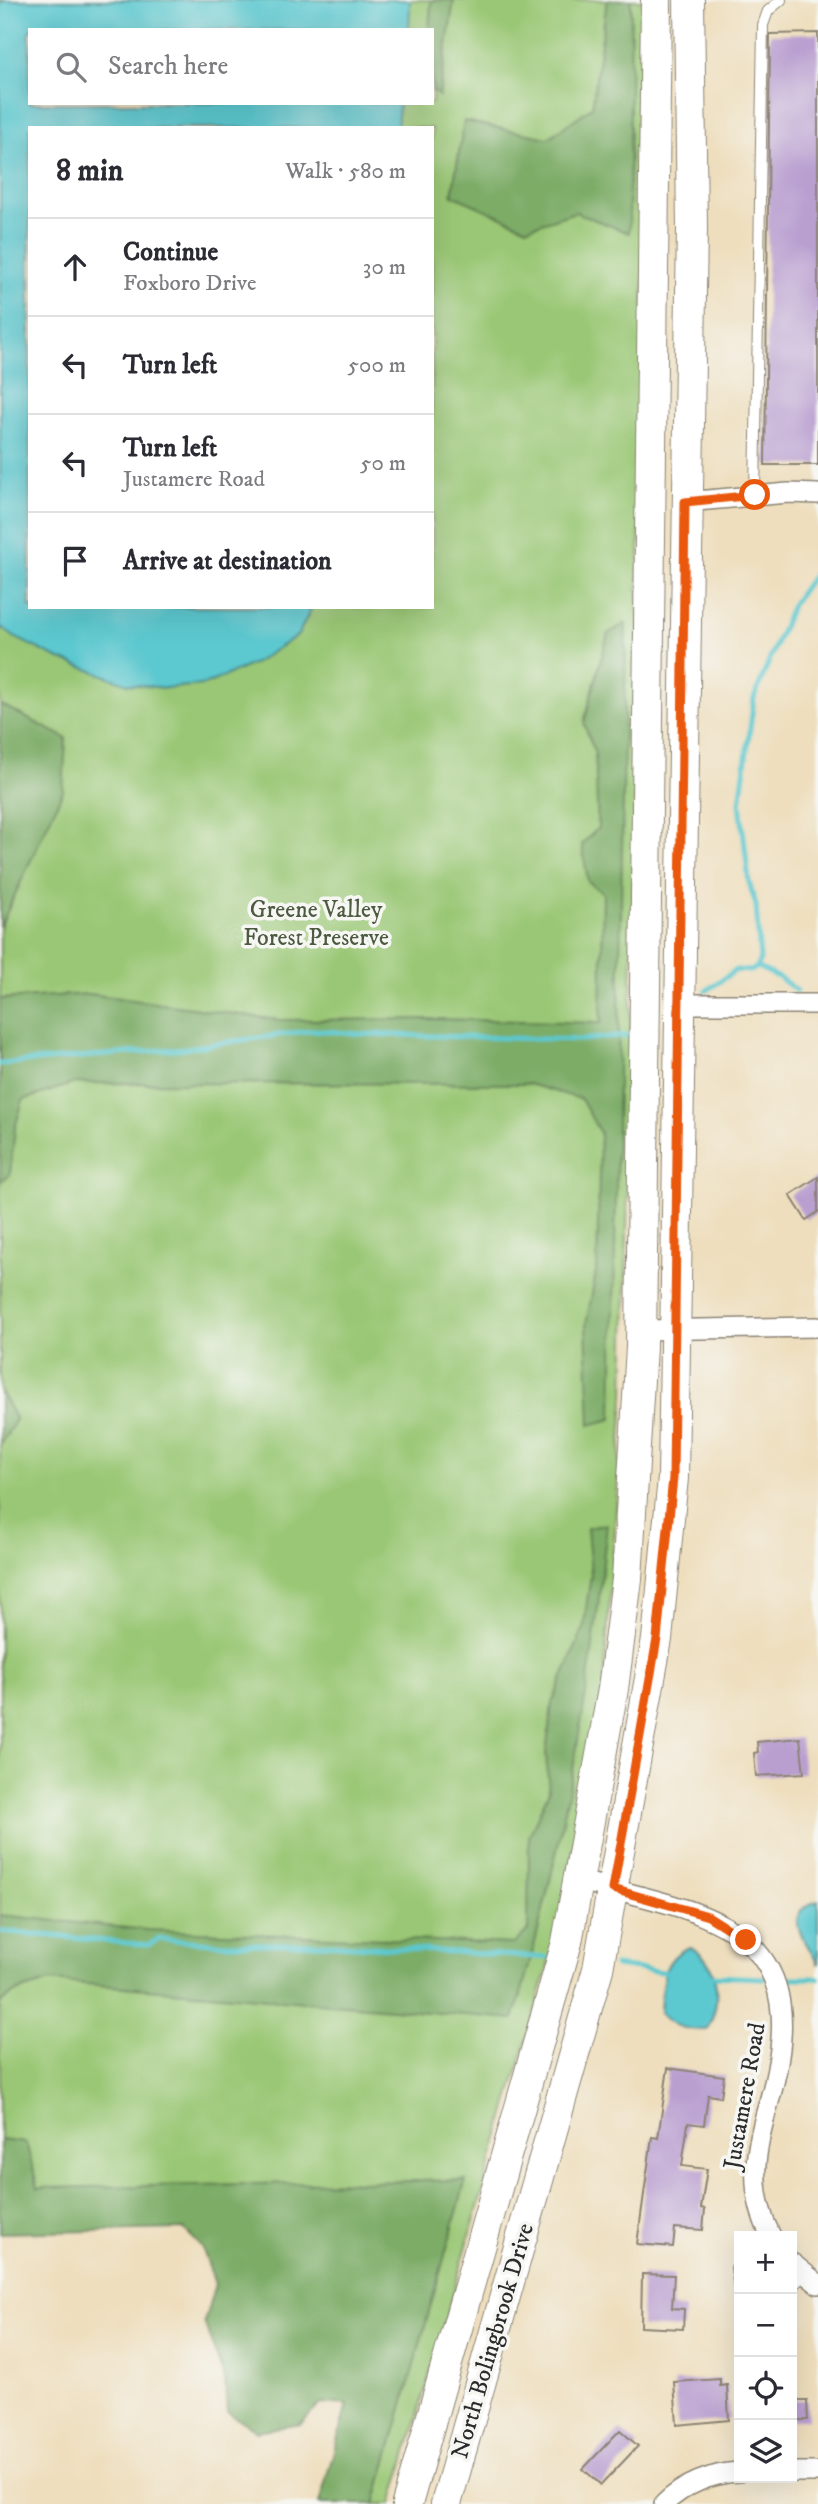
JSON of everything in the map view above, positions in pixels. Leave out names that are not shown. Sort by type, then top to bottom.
[{"type":"main road","name":"North Bolingbrook Drive","points":[[407,2504],[560,1968],[580,1881],[613,1689],[627,1579],[638,1427],[641,1329],[656,0]]},
{"type":"main road","name":"North Bolingbrook Drive","points":[[446,2504],[598,1969],[657,1639],[673,1478],[685,502],[692,227],[689,0]]},
{"type":"street","points":[[685,502],[755,495],[818,494]]},
{"type":"street","points":[[679,1004],[818,1004]]},
{"type":"street","points":[[641,1329],[818,1326]]},
{"type":"street","name":"Justamere Road","points":[[580,1881],[691,1910],[722,1923],[756,1951],[774,1982],[783,2012],[783,2039],[753,2166],[756,2194],[767,2231]]},
{"type":"street","points":[[664,2504],[680,2488],[734,2472]]},
{"type":"street","points":[[797,2472],[818,2472]]},
{"type":"lane","points":[[755,495],[763,25],[768,10],[782,0]]},
{"type":"green space","name":"Greene Valley Forest Preserve","points":[[0,0],[649,0],[624,1399],[603,1694],[557,1935],[392,2504],[375,2504],[459,2202],[0,2210]]},
{"type":"green space","points":[[431,0],[454,0],[439,96],[434,92],[434,28],[429,28]]},
{"type":"green space","points":[[607,0],[631,0],[629,233],[575,212],[527,228],[452,195],[464,121],[548,138],[592,107]]},
{"type":"green space","points":[[626,623],[612,1419],[590,1425],[586,1325],[597,1267],[600,1133],[581,1099],[529,1084],[75,1083],[23,1100],[15,1128],[10,1174],[0,1182],[0,999],[90,994],[279,1020],[436,1019],[601,1023],[603,893],[588,882],[582,844],[598,828],[595,754],[584,723],[608,634]]},
{"type":"green space","points":[[0,704],[66,738],[63,791],[0,927]]},
{"type":"green space","points":[[0,1390],[16,1420],[0,1445]]},
{"type":"green space","points":[[607,1524],[593,1648],[572,1774],[546,1898],[514,2019],[50,1981],[13,1993],[0,2005],[0,1915],[147,1930],[514,1944],[528,1930],[529,1836],[549,1791],[546,1754],[552,1703],[583,1630],[591,1574],[587,1528]]},
{"type":"green space","points":[[0,2140],[26,2143],[38,2188],[466,2180],[375,2504],[319,2504],[347,2405],[321,2403],[301,2424],[257,2431],[227,2412],[225,2380],[204,2322],[215,2284],[202,2247],[184,2229],[0,2233]]},
{"type":"water","points":[[5,0],[410,0],[409,28],[28,28],[28,105],[399,105],[397,126],[28,126],[28,609],[311,609],[298,635],[255,663],[204,685],[165,688],[128,684],[57,658],[14,637],[0,626],[0,4]]},
{"type":"water","points":[[818,1901],[818,1965],[797,1920],[799,1913],[806,1906]]},
{"type":"water","points":[[690,1947],[708,1963],[716,1984],[715,2008],[706,2030],[681,2027],[660,2013],[662,1983],[668,1965],[680,1952]]},
{"type":"building","points":[[818,33],[818,465],[765,465],[770,34]]},
{"type":"building","points":[[818,1177],[818,1212],[806,1220],[790,1195]]},
{"type":"building","points":[[800,1738],[804,1773],[756,1776],[754,1753],[758,1752],[757,1742]]},
{"type":"building","points":[[668,2068],[724,2076],[721,2097],[708,2095],[704,2125],[688,2123],[682,2166],[707,2169],[701,2208],[705,2209],[703,2230],[675,2228],[673,2247],[637,2244],[652,2137],[658,2138]]},
{"type":"building","points":[[642,2274],[674,2275],[672,2308],[684,2309],[683,2329],[641,2327]]},
{"type":"building","points":[[720,2379],[720,2386],[727,2385],[729,2420],[677,2425],[674,2382]]},
{"type":"building","points":[[797,2400],[807,2400],[808,2420],[797,2420]]},
{"type":"building","points":[[620,2430],[638,2446],[601,2485],[583,2469]]},
{"type":"waterway","points":[[757,967],[760,960],[756,905],[749,882],[740,803],[754,698],[792,605],[818,568]]},
{"type":"waterway","points":[[757,967],[780,978],[797,991]]},
{"type":"waterway","points":[[706,991],[736,970],[751,971],[757,967]]},
{"type":"waterway","points":[[0,1064],[187,1048],[314,1030],[358,1034],[581,1040],[635,1035]]},
{"type":"waterway","points":[[0,1931],[148,1945],[159,1939],[227,1944],[323,1944],[551,1958]]},
{"type":"waterway","points":[[615,1966],[671,1973]]},
{"type":"waterway","points":[[709,1976],[765,1978]]},
{"type":"waterway","points":[[789,1978],[818,1978]]},
{"type":"route","points":[[746,1940],[708,1916],[613,1889],[657,1639],[673,1478],[685,502],[755,495]]}]
